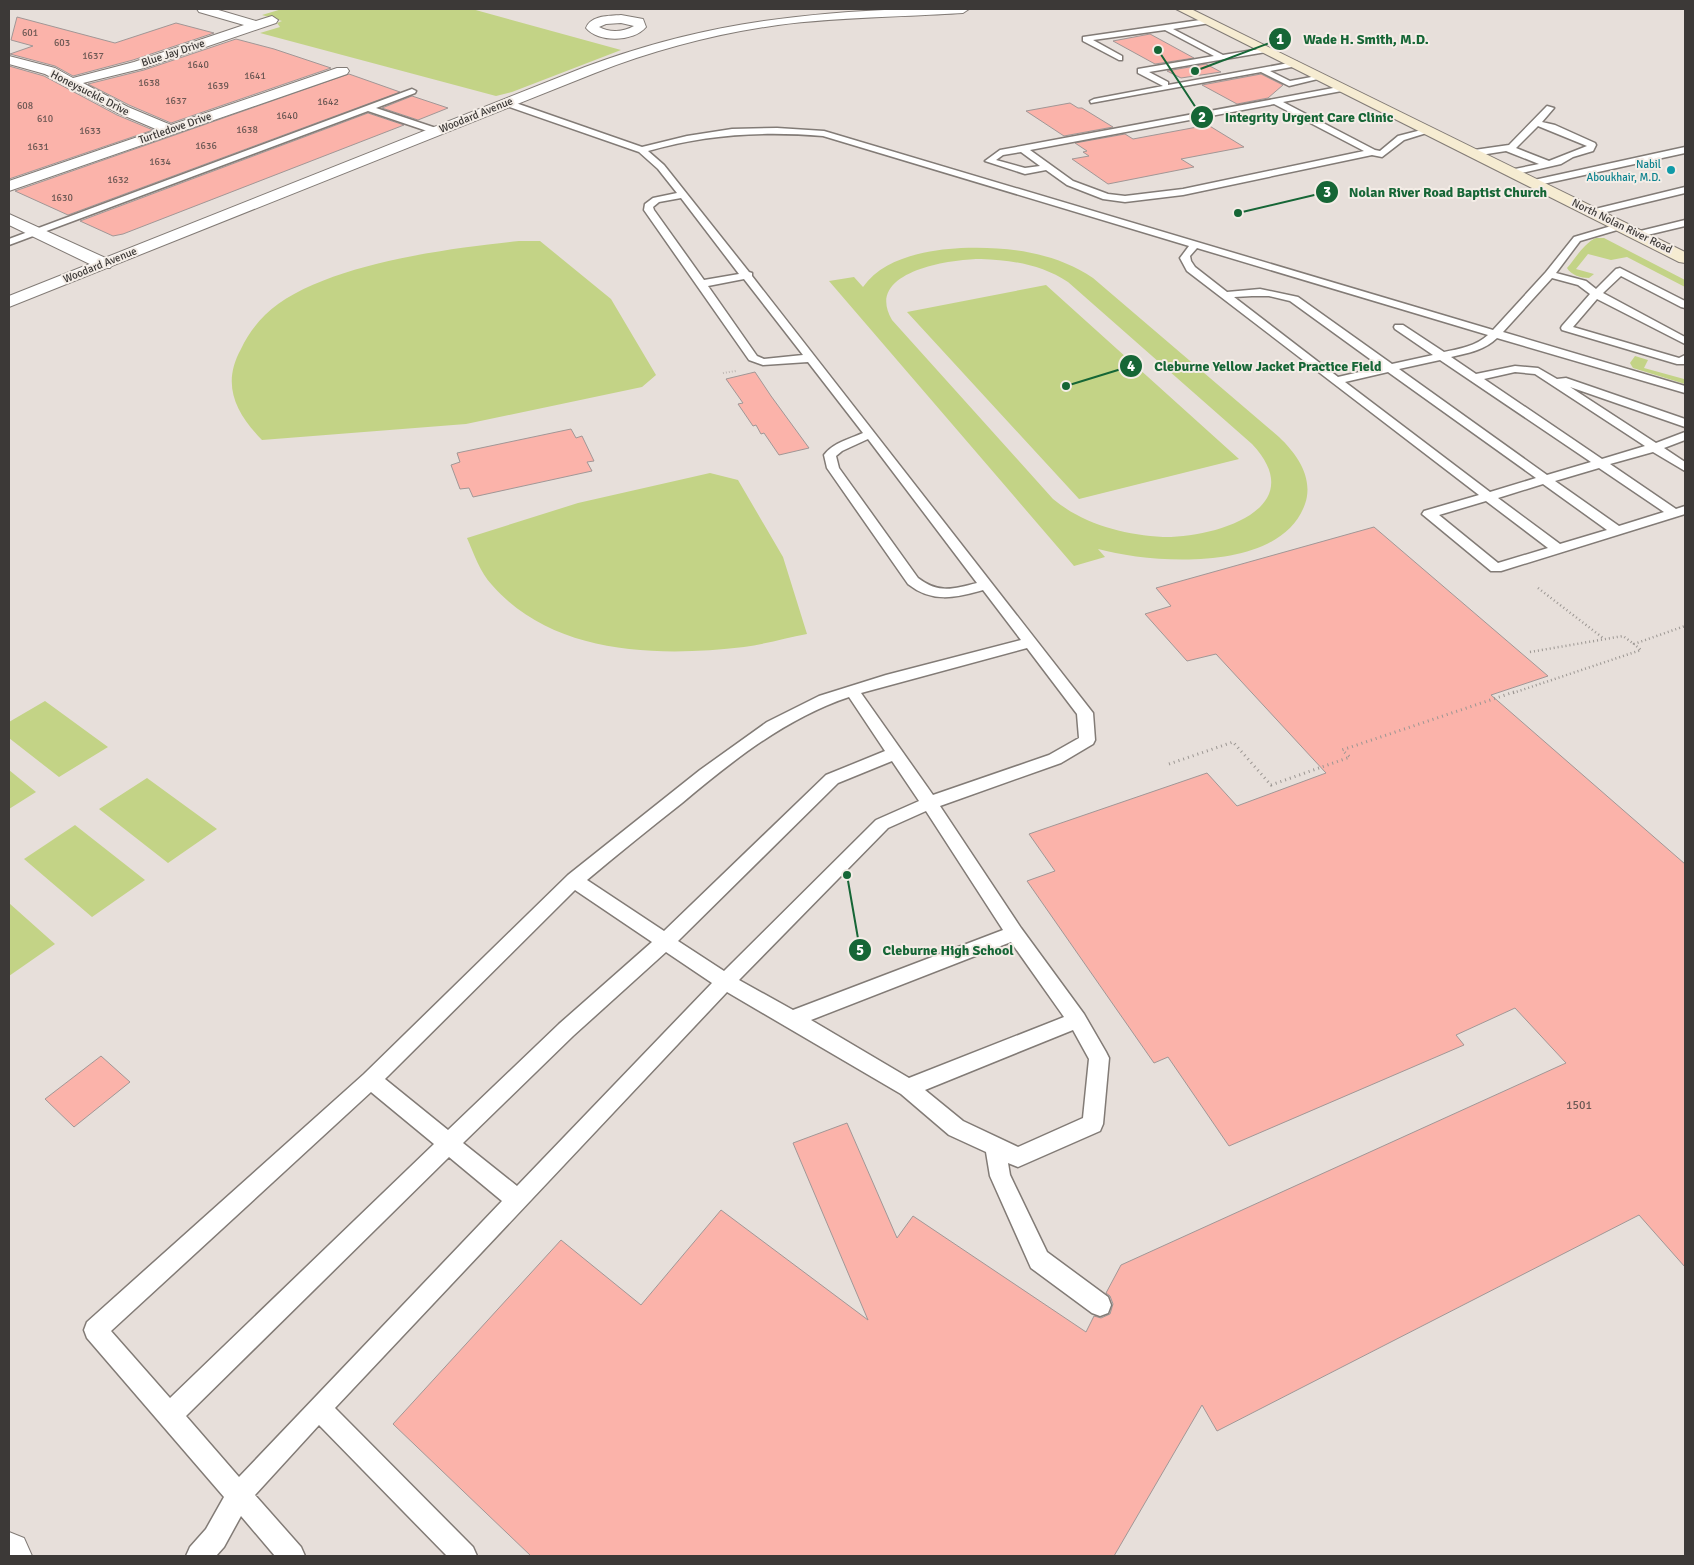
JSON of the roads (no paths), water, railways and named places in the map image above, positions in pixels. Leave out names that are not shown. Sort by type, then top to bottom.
[{"type":"main road","name":"North Nolan River Road","points":[[1182,9],[1684,256]]},
{"type":"street","points":[[203,9],[255,25]]},
{"type":"street","points":[[638,9],[632,25],[662,44]]},
{"type":"street","name":"Woodard Avenue","points":[[9,302],[629,54],[726,29],[775,21],[888,11],[962,9]]},
{"type":"street","name":"Blue Jay Drive","points":[[72,82],[138,65],[272,20]]},
{"type":"street","name":"Honeysuckle Drive","points":[[9,60],[50,72],[123,110],[170,130]]},
{"type":"street","name":"Turtledove Drive","points":[[9,186],[342,71]]},
{"type":"street","points":[[9,219],[104,264]]},
{"type":"lane","points":[[1119,58],[1086,39],[1207,21]]},
{"type":"lane","points":[[1166,28],[1222,57]]},
{"type":"lane","points":[[1165,84],[1141,71],[1266,50]]},
{"type":"lane","points":[[1094,101],[1294,64]]},
{"type":"lane","points":[[1262,70],[1289,84],[1322,77]]},
{"type":"lane","points":[[1048,167],[1025,171],[989,161],[1000,154],[1023,149],[1344,88]]},
{"type":"lane","points":[[9,242],[412,91]]},
{"type":"lane","points":[[1275,101],[1372,152],[1382,154],[1400,138],[1429,131]]},
{"type":"lane","points":[[199,1556],[215,1538],[238,1496],[318,1408],[724,982],[882,824],[929,802],[1055,759],[1087,740],[1085,712],[748,275],[661,166],[642,150],[507,103]]},
{"type":"lane","points":[[368,108],[436,131]]},
{"type":"lane","points":[[1474,153],[1507,148],[1518,143],[1550,108]]},
{"type":"lane","points":[[1513,172],[1558,162],[1570,155],[1590,149],[1592,145],[1552,127],[1536,123]]},
{"type":"lane","points":[[642,150],[690,137],[726,131],[785,130],[824,134],[1685,390]]},
{"type":"lane","points":[[1507,148],[1548,164]]},
{"type":"lane","points":[[1023,149],[1070,183],[1106,196],[1125,199],[1183,192],[1372,152]]},
{"type":"lane","points":[[1534,183],[1685,150]]},
{"type":"lane","points":[[1594,212],[1685,190]]},
{"type":"lane","points":[[1670,194],[1685,201]]},
{"type":"lane","points":[[684,195],[656,200],[648,206],[649,210],[753,358],[763,362],[811,358]]},
{"type":"lane","points":[[1638,234],[1685,223]]},
{"type":"lane","points":[[1336,381],[1471,349],[1487,342],[1550,274],[1577,239],[1621,226]]},
{"type":"lane","points":[[1196,244],[1187,252],[1185,262],[1336,381],[1558,549]]},
{"type":"lane","points":[[1685,305],[1620,271],[1596,294],[1566,328],[1681,362],[1685,358]]},
{"type":"lane","points":[[1550,274],[1582,283],[1596,294],[1685,341]]},
{"type":"lane","points":[[701,284],[748,275]]},
{"type":"lane","points":[[1226,296],[1259,292],[1272,293],[1294,299],[1617,531]]},
{"type":"lane","points":[[1399,327],[1600,463],[1680,511]]},
{"type":"lane","points":[[1610,367],[1625,346]]},
{"type":"lane","points":[[1475,378],[1515,369],[1538,371],[1685,423]]},
{"type":"lane","points":[[1538,371],[1685,467]]},
{"type":"lane","points":[[870,434],[838,448],[830,455],[830,462],[913,581],[923,590],[943,595],[986,585]]},
{"type":"lane","points":[[1680,511],[1496,568],[1429,514],[1655,447],[1685,436]]},
{"type":"lane","points":[[292,1556],[95,1330],[371,1080],[574,880],[706,774],[773,726],[824,700],[1030,642]]},
{"type":"lane","points":[[574,880],[724,982],[792,1019],[908,1088],[956,1128],[1018,1157],[1093,1124],[1099,1058],[1077,1020],[852,691]]},
{"type":"lane","points":[[170,1415],[253,1332],[566,1030],[665,942],[832,779],[894,754]]},
{"type":"lane","points":[[792,1019],[1016,933]]},
{"type":"lane","points":[[908,1088],[1077,1020]]},
{"type":"lane","points":[[371,1080],[518,1200]]},
{"type":"lane","points":[[995,1146],[1000,1176],[1039,1260],[1100,1305]]},
{"type":"lane","points":[[318,1408],[464,1556]]},
{"type":"place","name":"Integrity Urgent Care Clinic","points":[[1158,50]]},
{"type":"place","name":"Wade H. Smith, M.D.","points":[[1195,71]]},
{"type":"place","name":"Nabil Aboukhair, M.D.","points":[[1671,170]]},
{"type":"place","name":"Nolan River Road Baptist Church","points":[[1238,213]]},
{"type":"place","name":"Cleburne Yellow Jacket Practice Field","points":[[1066,386]]},
{"type":"place","name":"Cleburne High School","points":[[847,875]]}]
